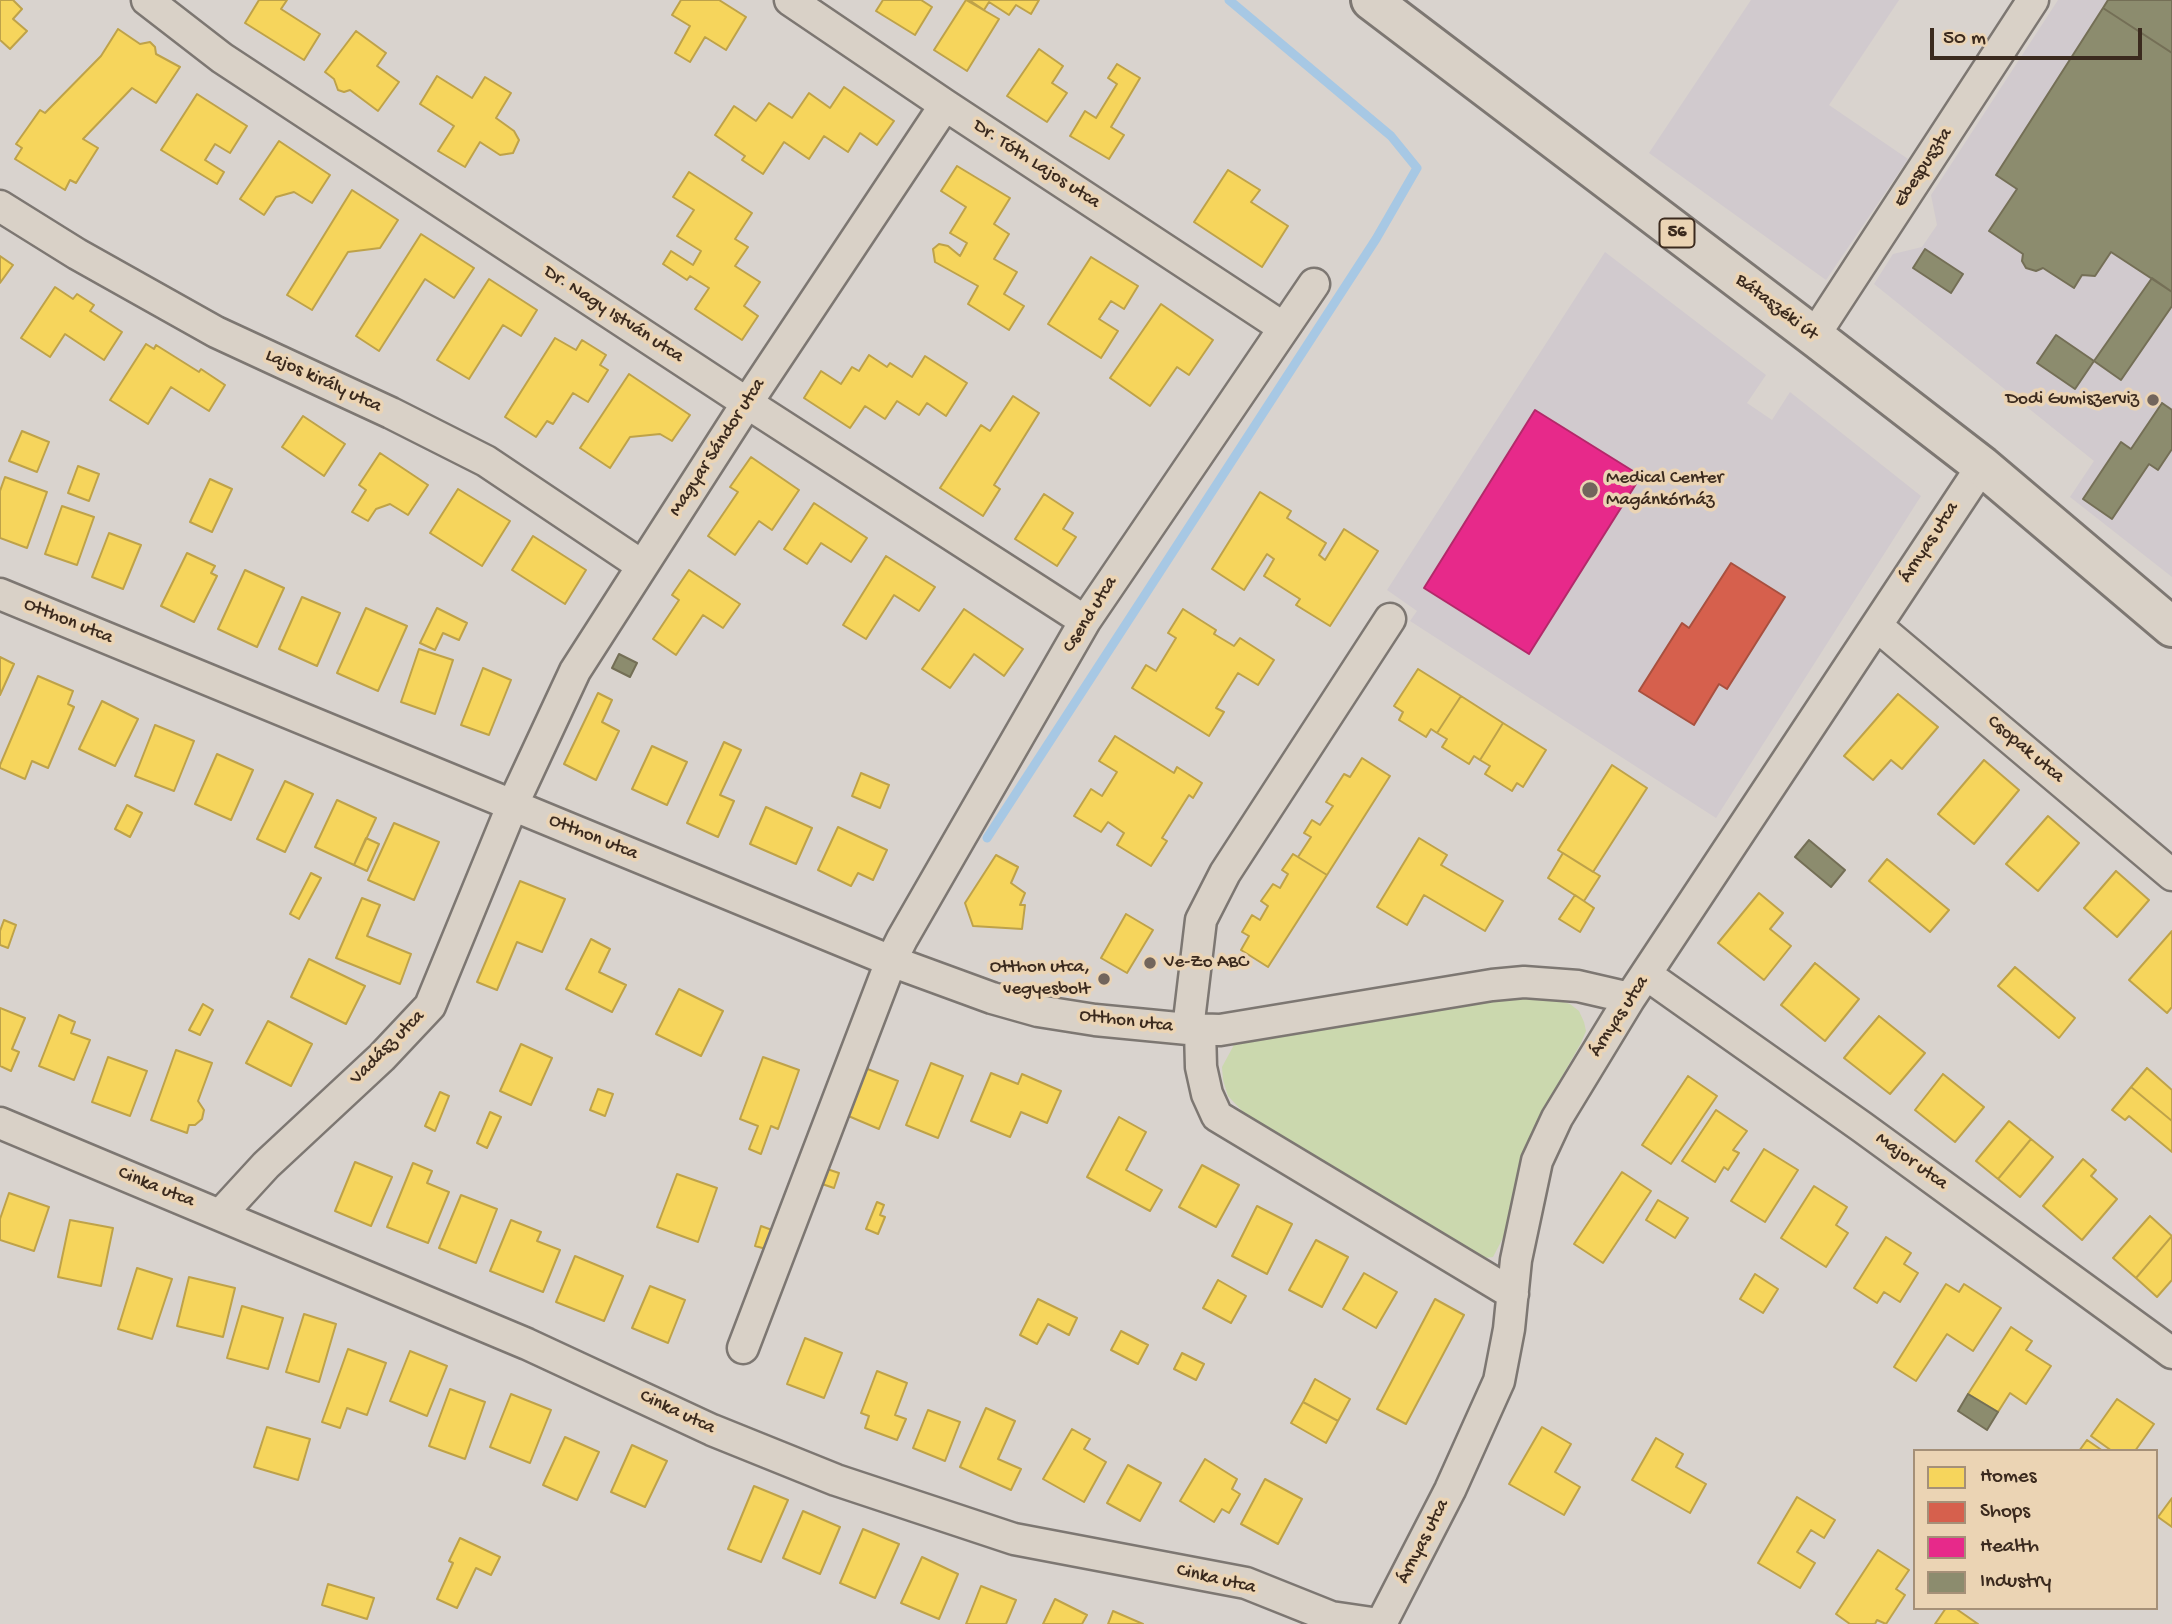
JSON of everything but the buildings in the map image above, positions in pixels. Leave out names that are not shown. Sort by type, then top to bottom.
[{"type":"main road","name":"Bátaszéki út","points":[[1371,0],[1982,466],[2172,627]]},
{"type":"street","name":"Dr. Nagy István utca","points":[[147,0],[222,58],[1085,621]]},
{"type":"street","name":"Dr. Tóth Lajos utca","points":[[790,0],[1284,328]]},
{"type":"street","name":"Ebespuszta","points":[[1814,336],[2033,0]]},
{"type":"street","name":"Magyar Sándor utca","points":[[513,804],[575,671],[641,565],[945,105]]},
{"type":"street","name":"Lajos király utca","points":[[0,206],[77,254],[216,332],[391,413],[486,461],[641,565]]},
{"type":"street","name":"Csend utca","points":[[743,1348],[891,961],[1085,621],[1314,284]]},
{"type":"street","name":"Árnyas utca","points":[[1380,1624],[1450,1490],[1499,1381],[1516,1260],[1537,1161],[1557,1118],[1639,987],[1982,466]]},
{"type":"street","name":"Otthon utca","points":[[0,594],[891,961],[992,998],[1038,1011],[1095,1020],[1220,1030],[1492,985],[1524,982],[1639,987]]},
{"type":"street","points":[[1194,1030],[1201,920],[1225,873],[1390,619]]},
{"type":"street","name":"Csopak utca","points":[[1877,626],[2172,874]]},
{"type":"street","name":"Vadász utca","points":[[221,1214],[266,1165],[382,1057],[430,1006],[513,804]]},
{"type":"street","name":"Major utca","points":[[1639,987],[1863,1127],[2172,1353]]},
{"type":"street","name":"Otthon utca","points":[[1194,1030],[1207,1094],[1217,1116],[1513,1294]]},
{"type":"street","name":"Cinka utca","points":[[0,1123],[527,1344],[712,1430],[836,1480],[1014,1539],[1246,1583],[1331,1616],[1380,1624]]},
{"type":"shaded area","points":[[1751,0],[1899,0],[1829,105],[1908,159],[1826,280],[1649,153]]},
{"type":"shaded area","points":[[2058,0],[2172,0],[2172,577],[2070,497],[2094,461],[1874,284],[1893,254],[1922,247],[1937,225],[1931,195]]},
{"type":"shaded area","points":[[1605,252],[1766,375],[1747,403],[1772,420],[1790,392],[1921,496],[1716,818],[1410,621],[1417,611],[1387,590]]},
{"type":"green space","points":[[1507,996],[1555,999],[1570,1004],[1579,1011],[1586,1031],[1546,1105],[1523,1156],[1504,1236],[1493,1257],[1476,1259],[1410,1215],[1247,1116],[1228,1096],[1222,1067],[1235,1043]]},
{"type":"waterway","points":[[987,838],[1376,239],[1417,168],[1391,136],[1229,0]]},
{"type":"place","name":"Dodi Gumiszerviz","points":[[2153,400]]},
{"type":"place","name":"Medical Center Magánkórház","points":[[1590,490]]},
{"type":"place","name":"Ve-Zo ABC","points":[[1150,963]]},
{"type":"place","name":"Otthon utca, vegyesbolt","points":[[1104,979]]}]
